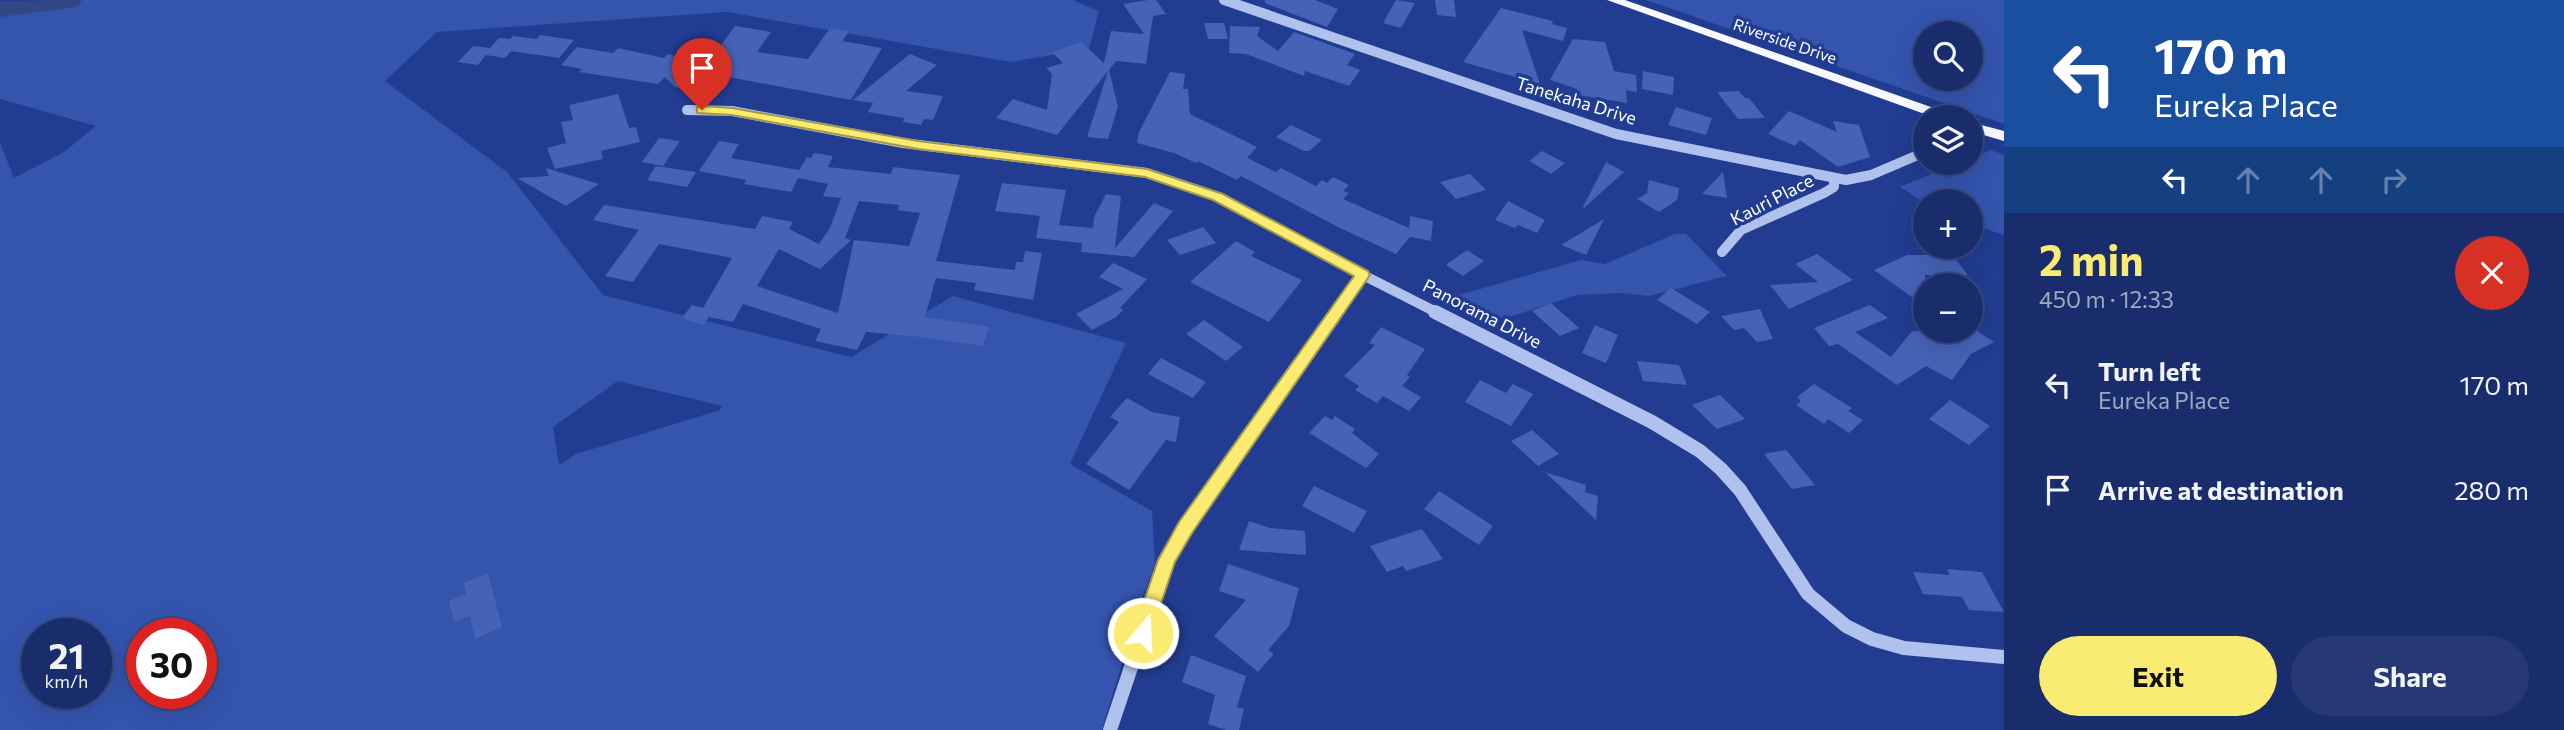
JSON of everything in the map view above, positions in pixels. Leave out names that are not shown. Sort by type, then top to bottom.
[{"type":"main road","name":"Riverside Drive","points":[[1612,0],[1913,105]]},
{"type":"main road","points":[[1983,130],[2004,136]]},
{"type":"street","name":"Tanekaha Drive","points":[[1224,0],[1616,134],[1834,179],[1854,180],[1913,157]]},
{"type":"street","name":"Panorama Drive","points":[[687,110],[732,111],[922,146],[1147,173],[1218,197],[1363,275],[1652,422],[1704,454],[1741,490],[1807,594],[1837,621],[1865,636],[1897,648],[2004,657]]},
{"type":"street","name":"Kauri Place","points":[[1722,252],[1741,230],[1824,193],[1834,187],[1834,179]]},
{"type":"street","points":[[1110,730],[1167,560],[1178,540],[1363,275]]},
{"type":"shaded area","points":[[48,0],[1073,0],[1099,11],[1089,49],[1010,62],[727,12],[437,32],[385,81],[507,172],[603,295],[851,357],[953,296],[1126,343],[1070,464],[1152,511],[1155,564],[1137,612],[1102,730],[0,730],[0,143],[14,178],[64,152],[96,126],[0,99],[0,12]],"holes":[[[618,381],[722,406],[720,410],[576,454],[559,465],[553,427]]]},
{"type":"shaded area","points":[[1646,0],[2004,0],[2004,124],[1983,117],[1983,105],[1949,105]]},
{"type":"shaded area","points":[[1991,150],[2004,155],[2004,235],[1983,228],[1983,189],[1913,189],[1913,195],[1900,187],[1930,175],[1983,175],[1983,153]]},
{"type":"shaded area","points":[[1675,234],[1686,234],[1727,276],[1649,296],[1622,293],[1577,295],[1494,322],[1452,297],[1581,260],[1605,264]]},
{"type":"building","points":[[1156,0],[1166,14],[1153,16],[1146,64],[1116,61],[1109,70],[1118,107],[1108,139],[1087,137],[1108,71],[1057,135],[996,118],[1013,99],[1047,110],[1052,74],[1046,68],[1063,63],[1052,52],[1081,42],[1104,63],[1111,31],[1144,34],[1123,4]]},
{"type":"building","points":[[1265,0],[1315,0],[1338,9],[1327,27],[1265,3]]},
{"type":"building","points":[[1396,0],[1415,3],[1401,28],[1383,23]]},
{"type":"building","points":[[1435,0],[1454,0],[1456,17],[1437,15]]},
{"type":"building","points":[[1501,8],[1553,21],[1552,24],[1567,28],[1563,41],[1522,30],[1540,84],[1463,62]]},
{"type":"building","points":[[1204,23],[1224,23],[1228,39],[1208,39]]},
{"type":"building","points":[[735,26],[771,32],[757,52],[808,59],[830,28],[849,31],[842,41],[882,48],[851,100],[694,68],[710,48],[718,49]]},
{"type":"building","points":[[1230,26],[1260,27],[1257,36],[1278,51],[1294,32],[1355,54],[1347,65],[1360,70],[1349,86],[1305,71],[1304,76],[1246,54],[1229,53]]},
{"type":"building","points":[[540,35],[574,40],[559,58],[511,51],[505,58],[486,55],[478,65],[458,62],[473,46],[490,48],[499,38],[510,39],[513,36],[537,39]]},
{"type":"building","points":[[1573,39],[1605,42],[1614,71],[1636,75],[1637,92],[1626,90],[1627,103],[1578,95],[1577,89],[1550,80]]},
{"type":"building","points":[[577,47],[613,53],[618,48],[664,58],[668,54],[688,59],[685,89],[675,87],[665,77],[658,84],[579,72],[582,69],[561,65]]},
{"type":"building","points":[[910,54],[937,65],[906,91],[943,96],[933,120],[924,119],[921,125],[903,122],[904,118],[868,112],[873,103],[853,100]]},
{"type":"building","points":[[1643,71],[1674,77],[1673,95],[1642,89]]},
{"type":"building","points":[[1170,72],[1185,74],[1183,89],[1188,89],[1190,114],[1257,147],[1247,158],[1276,172],[1281,168],[1316,186],[1322,180],[1327,183],[1333,177],[1349,185],[1343,191],[1349,193],[1343,199],[1409,228],[1410,216],[1433,221],[1431,241],[1410,237],[1396,254],[1241,176],[1237,180],[1198,161],[1196,163],[1174,153],[1137,143],[1139,132]]},
{"type":"building","points":[[1739,91],[1745,98],[1749,98],[1765,118],[1738,119],[1717,92]]},
{"type":"building","points":[[618,94],[629,128],[636,127],[640,142],[601,151],[603,159],[555,169],[547,148],[566,143],[561,122],[573,120],[569,105]]},
{"type":"building","points":[[1676,107],[1712,118],[1706,135],[1668,125]]},
{"type":"building","points":[[1789,111],[1837,132],[1833,121],[1859,125],[1870,157],[1838,167],[1800,140],[1795,146],[1768,134]]},
{"type":"building","points":[[1291,125],[1322,140],[1309,151],[1304,151],[1276,137]]},
{"type":"building","points":[[659,138],[680,141],[663,166],[642,162]]},
{"type":"building","points":[[719,141],[739,144],[731,158],[799,170],[807,157],[811,158],[814,153],[833,156],[828,167],[891,174],[893,167],[960,175],[936,261],[1015,270],[1016,262],[1023,262],[1025,251],[1042,253],[1033,300],[974,290],[976,283],[936,278],[925,317],[989,327],[983,346],[866,332],[857,350],[815,341],[821,329],[743,304],[733,322],[709,317],[703,325],[682,318],[692,305],[703,308],[732,258],[659,244],[633,282],[605,276],[639,230],[593,220],[604,205],[755,229],[762,216],[793,222],[789,229],[819,244],[830,228],[841,198],[823,196],[828,184],[798,178],[791,192],[744,184],[746,180],[699,171]],"holes":[[[859,201],[899,205],[898,210],[920,213],[909,246],[854,240],[838,313],[757,286],[779,249],[820,269],[851,240],[845,238]]]},
{"type":"building","points":[[1542,151],[1565,163],[1551,174],[1529,161]]},
{"type":"building","points":[[1606,162],[1624,172],[1584,208],[1583,207]]},
{"type":"building","points":[[656,166],[696,172],[687,187],[647,180]]},
{"type":"building","points":[[546,168],[599,184],[566,206],[517,178],[549,176]]},
{"type":"building","points":[[1723,172],[1727,198],[1702,194]]},
{"type":"building","points":[[1470,174],[1486,190],[1456,199],[1440,182]]},
{"type":"building","points":[[1649,180],[1679,188],[1677,200],[1659,212],[1637,199],[1647,193]]},
{"type":"building","points":[[1002,183],[1066,190],[1059,225],[1093,228],[1094,217],[1106,194],[1121,196],[1115,248],[1154,203],[1173,211],[1134,257],[1081,252],[1082,243],[1036,238],[1040,216],[995,211]]},
{"type":"building","points":[[1508,201],[1545,220],[1537,233],[1495,220]]},
{"type":"building","points":[[1604,219],[1586,255],[1561,245]]},
{"type":"building","points":[[1203,227],[1216,243],[1180,255],[1167,240]]},
{"type":"building","points":[[1236,241],[1255,252],[1251,256],[1302,280],[1269,322],[1190,282]]},
{"type":"building","points":[[1467,250],[1484,261],[1463,276],[1446,265]]},
{"type":"building","points":[[1817,254],[1853,280],[1789,309],[1770,285],[1818,282],[1795,264]]},
{"type":"building","points":[[1907,255],[1913,255],[1913,259],[1955,259],[1966,273],[1913,273],[1913,298],[1874,270]]},
{"type":"building","points":[[1113,263],[1147,279],[1120,308],[1123,310],[1116,317],[1092,330],[1076,314],[1123,289],[1099,277]]},
{"type":"building","points":[[1671,288],[1710,312],[1697,324],[1657,300]]},
{"type":"building","points":[[1551,303],[1579,328],[1560,336],[1532,311]]},
{"type":"building","points":[[1870,305],[1888,318],[1855,332],[1891,357],[1912,331],[1913,343],[1983,343],[1983,335],[1994,342],[1971,354],[1952,380],[1926,366],[1897,385],[1838,344],[1829,346],[1814,328]]},
{"type":"building","points":[[1760,309],[1773,339],[1757,342],[1744,328],[1734,330],[1721,316]]},
{"type":"building","points":[[1204,320],[1243,347],[1226,361],[1186,334]]},
{"type":"building","points":[[1595,325],[1618,335],[1606,363],[1582,353]]},
{"type":"building","points":[[1381,327],[1425,349],[1402,386],[1421,397],[1409,411],[1383,396],[1377,403],[1355,390],[1359,386],[1344,376],[1375,345],[1369,343]]},
{"type":"building","points":[[1161,358],[1206,382],[1193,398],[1148,374]]},
{"type":"building","points":[[1637,361],[1679,365],[1687,385],[1643,381]]},
{"type":"building","points":[[1480,380],[1506,393],[1513,384],[1533,394],[1511,426],[1465,402]]},
{"type":"building","points":[[1814,384],[1852,408],[1848,411],[1863,420],[1849,433],[1828,419],[1824,424],[1796,405],[1801,401],[1797,397]]},
{"type":"building","points":[[1720,395],[1745,419],[1717,429],[1692,405]]},
{"type":"building","points":[[1127,398],[1152,412],[1180,417],[1176,442],[1166,440],[1129,490],[1086,464],[1119,422],[1110,417]]},
{"type":"building","points":[[1950,400],[1990,426],[1969,445],[1929,419]]},
{"type":"building","points":[[1325,416],[1332,420],[1335,416],[1355,429],[1352,433],[1379,454],[1366,468],[1309,433]]},
{"type":"building","points":[[1532,430],[1559,454],[1538,466],[1511,441]]},
{"type":"building","points":[[1786,450],[1815,485],[1792,489],[1764,454]]},
{"type":"building","points":[[1545,472],[1586,485],[1585,492],[1598,496],[1596,520]]},
{"type":"building","points":[[1314,486],[1367,511],[1354,533],[1302,506]]},
{"type":"building","points":[[1439,491],[1493,526],[1479,545],[1424,509]]},
{"type":"building","points":[[1249,521],[1270,528],[1305,531],[1306,555],[1239,550]]},
{"type":"building","points":[[1422,529],[1443,559],[1406,571],[1403,566],[1387,572],[1370,546]]},
{"type":"building","points":[[1228,564],[1299,588],[1289,626],[1268,650],[1274,654],[1258,672],[1214,636],[1246,600],[1219,591]]},
{"type":"building","points":[[1947,569],[1982,572],[2004,612],[1969,610],[1962,597],[1923,594],[1913,572],[1950,575]]},
{"type":"building","points":[[488,573],[502,627],[475,639],[470,616],[454,622],[449,601],[466,594],[464,583]]},
{"type":"building","points":[[1191,655],[1246,676],[1237,707],[1244,709],[1239,730],[1226,730],[1208,724],[1215,695],[1182,682]]},
{"type":"waterway","points":[[0,9],[69,0]]},
{"type":"route","points":[[702,110],[732,111],[918,145],[1147,173],[1218,197],[1363,275],[1185,527],[1167,560],[1143,633]]}]
